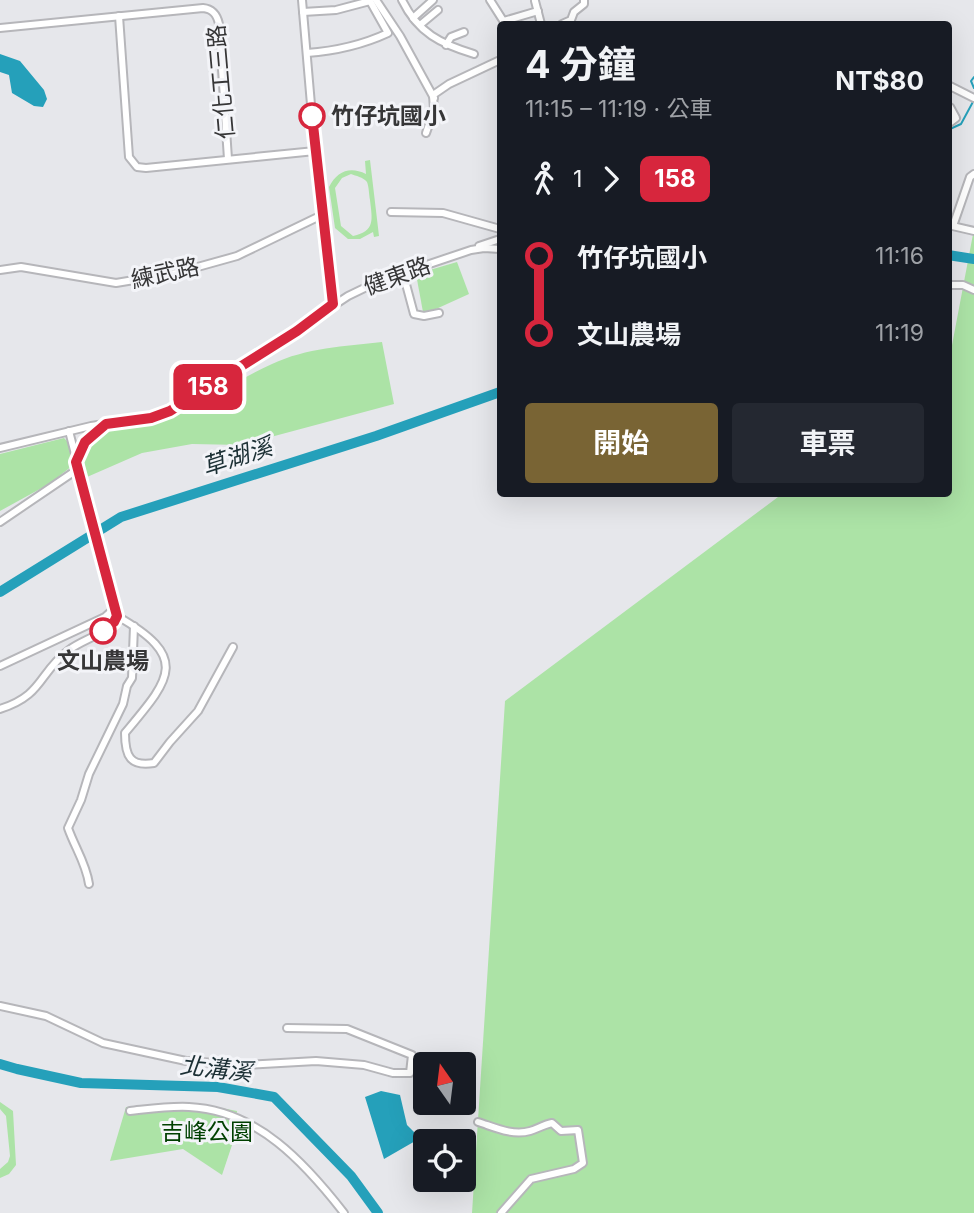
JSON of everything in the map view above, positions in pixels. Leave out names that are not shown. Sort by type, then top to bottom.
[{"type":"street","points":[[302,0],[315,151],[333,304]]},
{"type":"street","points":[[376,0],[400,36],[434,98]]},
{"type":"street","points":[[402,0],[413,18],[434,39],[474,54]]},
{"type":"street","points":[[413,18],[433,0]]},
{"type":"street","points":[[490,0],[504,21]]},
{"type":"street","points":[[572,21],[574,12],[584,4],[584,0]]},
{"type":"street","points":[[303,12],[336,10],[370,1],[388,33],[370,41],[307,53]]},
{"type":"street","points":[[535,1],[540,21]]},
{"type":"street","name":"仁化工三路","points":[[0,28],[203,8],[216,14],[219,24],[228,159]]},
{"type":"street","points":[[420,26],[438,10]]},
{"type":"street","points":[[510,21],[538,11]]},
{"type":"street","points":[[119,16],[130,161],[140,169],[315,151]]},
{"type":"street","points":[[446,45],[451,37],[464,32]]},
{"type":"street","points":[[426,133],[433,114],[436,93],[497,61]]},
{"type":"street","points":[[952,87],[974,98]]},
{"type":"street","points":[[952,223],[973,176]]},
{"type":"street","points":[[391,212],[443,213],[497,228]]},
{"type":"street","name":"練武路","points":[[0,270],[21,267],[116,283],[164,275],[237,256],[322,215]]},
{"type":"street","points":[[952,225],[974,232]]},
{"type":"street","name":"健東路","points":[[0,448],[69,430],[151,418],[170,411],[297,331],[333,304],[370,284],[497,240]]},
{"type":"street","name":"健東路","points":[[471,250],[497,250]]},
{"type":"street","points":[[403,272],[414,314],[424,316],[439,313]]},
{"type":"street","points":[[952,285],[963,285],[974,290]]},
{"type":"street","points":[[0,522],[78,467],[85,442],[106,424]]},
{"type":"street","points":[[0,709],[23,700],[36,690],[58,659],[102,632],[117,616],[69,430]]},
{"type":"street","points":[[0,666],[105,617],[115,608]]},
{"type":"street","points":[[117,616],[156,644],[166,658],[167,669],[160,688],[125,733],[129,756],[140,766],[154,763],[198,711],[233,647]]},
{"type":"street","points":[[89,884],[86,864],[75,849],[68,828],[132,678],[134,626]]},
{"type":"street","points":[[0,1006],[46,1016],[103,1043],[186,1061],[244,1065],[316,1061],[364,1065],[393,1073],[410,1073],[412,1055],[347,1029],[287,1028]]},
{"type":"street","points":[[130,1111],[188,1107],[229,1114],[270,1136],[302,1163],[344,1213]]},
{"type":"street","points":[[478,1122],[506,1132],[530,1131],[540,1125],[552,1123],[561,1130],[578,1130],[583,1163],[574,1169],[531,1179],[501,1213]]},
{"type":"green space","points":[[370,160],[379,236],[374,237],[373,232],[360,239],[348,239],[335,228],[329,187],[336,177],[349,170],[366,174],[365,161]],"holes":[[[351,174],[367,182],[372,218],[366,231],[353,236],[341,226],[335,188],[342,178]]]},
{"type":"green space","points":[[974,229],[974,1213],[472,1213],[473,1192],[476,1192],[476,1151],[505,701],[778,497],[952,497],[952,345]]},
{"type":"green space","points":[[457,262],[469,294],[423,312],[416,274]]},
{"type":"green space","points":[[382,342],[394,404],[241,445],[192,444],[142,453],[87,477],[83,456],[100,436],[108,432],[157,422],[298,354]]},
{"type":"green space","points":[[64,438],[74,465],[49,484],[0,511],[0,454]]},
{"type":"green space","points":[[0,1102],[13,1111],[16,1165],[9,1174],[0,1178],[0,1169],[10,1156],[6,1116],[0,1109]]},
{"type":"green space","name":"吉峰公園","points":[[196,1103],[237,1111],[233,1142],[222,1175],[183,1149],[110,1161],[126,1107]]},
{"type":"water","points":[[0,54],[20,61],[44,90],[47,99],[43,107],[34,106],[12,93],[9,75],[0,72]]},
{"type":"water","points":[[381,1091],[400,1095],[407,1125],[413,1131],[413,1142],[384,1159],[365,1097]]},
{"type":"waterway","points":[[974,77],[971,81],[974,88]]},
{"type":"waterway","points":[[952,128],[961,124],[974,100]]},
{"type":"waterway","name":"草湖溪","points":[[952,256],[974,259]]},
{"type":"waterway","name":"草湖溪","points":[[0,592],[121,517],[376,436],[497,393]]},
{"type":"waterway","name":"北溝溪","points":[[0,1064],[81,1083],[218,1087],[274,1097],[351,1176],[378,1213]]},
{"type":"bus line","name":"158","points":[[103,631],[117,616],[76,462],[85,442],[106,424],[138,421],[170,411],[297,331],[333,304],[312,116]]},
{"type":"place","name":"竹仔坑國小","points":[[312,116]]},
{"type":"place","name":"文山農場","points":[[103,631]]}]
